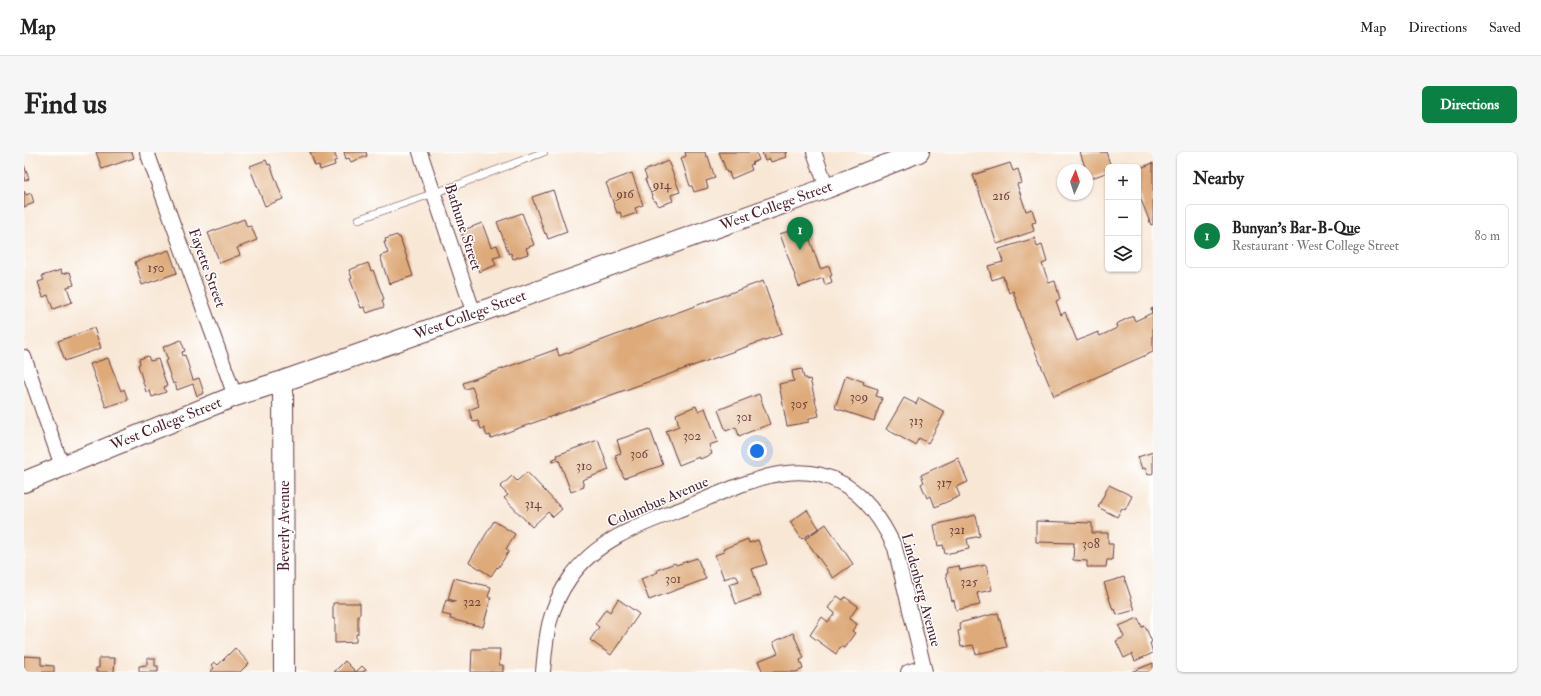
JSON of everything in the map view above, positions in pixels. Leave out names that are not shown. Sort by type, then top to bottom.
[{"type":"street","name":"Fayette Street","points":[[147,152],[235,396]]},
{"type":"street","name":"Bathune Street","points":[[420,152],[474,314]]},
{"type":"street","points":[[814,152],[826,188]]},
{"type":"street","name":"West College Street","points":[[24,482],[235,396],[283,381],[474,314],[826,188],[919,152]]},
{"type":"street","points":[[24,357],[62,466]]},
{"type":"street","name":"Beverly Avenue","points":[[283,381],[284,672]]},
{"type":"street","name":"Columbus Avenue","points":[[543,672],[546,633],[551,614],[560,595],[570,577],[582,562],[598,548],[615,537],[633,527],[767,477],[787,473],[807,473],[826,477],[845,485]]},
{"type":"street","name":"Lindenberg Avenue","points":[[845,485],[862,498],[887,529],[895,548],[924,669]]},
{"type":"street","points":[[908,672],[924,669]]},
{"type":"lane","points":[[359,219],[460,184],[544,152]]},
{"type":"building","points":[[96,152],[132,152],[134,158],[102,169]]},
{"type":"building","points":[[310,152],[334,152],[337,160],[334,161],[335,165],[320,170],[319,165],[315,166]]},
{"type":"building","points":[[344,152],[366,152],[367,156],[351,162],[349,158],[346,159]]},
{"type":"building","points":[[685,152],[705,152],[706,157],[708,156],[715,178],[706,181],[708,188],[694,192],[692,186],[690,186],[681,158],[686,156]]},
{"type":"building","points":[[719,152],[756,152],[759,160],[750,165],[752,170],[731,179],[729,172],[727,173]]},
{"type":"building","points":[[762,152],[788,152],[785,153],[786,157],[771,162],[770,159],[765,161]]},
{"type":"building","points":[[1080,152],[1106,152],[1110,164],[1105,164],[1105,173],[1093,178],[1093,164],[1084,164]]},
{"type":"building","points":[[266,160],[268,165],[270,164],[283,199],[265,206],[250,166]]},
{"type":"building","points":[[668,161],[680,192],[671,195],[673,201],[658,206],[656,201],[654,201],[645,179],[647,179],[644,171]]},
{"type":"building","points":[[1010,163],[1013,171],[1018,169],[1022,183],[1017,184],[1026,211],[1032,209],[1036,222],[1032,223],[1034,231],[997,244],[973,175]]},
{"type":"building","points":[[1153,163],[1153,224],[1151,225],[1141,200],[1141,168]]},
{"type":"building","points":[[24,165],[29,179],[24,181]]},
{"type":"building","points":[[632,173],[643,205],[635,208],[637,213],[622,218],[620,212],[617,213],[606,183]]},
{"type":"building","points":[[553,190],[567,232],[548,239],[532,197]]},
{"type":"building","points":[[24,191],[26,195],[31,193],[34,203],[24,207]]},
{"type":"building","points":[[522,213],[534,245],[526,248],[528,254],[513,259],[511,253],[509,254],[497,222]]},
{"type":"building","points":[[244,219],[247,227],[251,226],[257,240],[237,248],[240,255],[220,263],[208,233]]},
{"type":"building","points":[[482,223],[491,247],[497,245],[501,256],[493,258],[496,265],[479,272],[477,266],[474,267],[461,231]]},
{"type":"building","points":[[805,225],[820,269],[829,266],[832,275],[830,276],[832,282],[825,285],[823,278],[799,287],[780,234]]},
{"type":"building","points":[[397,235],[400,237],[413,276],[389,284],[380,256],[388,253],[384,242],[386,242],[385,239]]},
{"type":"building","points":[[1035,238],[1037,247],[1042,245],[1047,262],[1042,264],[1049,283],[1055,281],[1060,299],[1056,301],[1061,315],[1065,312],[1077,341],[1098,332],[1100,336],[1117,328],[1116,324],[1133,316],[1135,321],[1152,313],[1151,309],[1153,308],[1153,352],[1054,396],[1025,327],[1013,291],[1009,293],[1003,276],[992,280],[988,266],[1003,262],[999,249]]},
{"type":"building","points":[[169,250],[177,273],[142,285],[135,262]]},
{"type":"building","points":[[368,263],[371,271],[373,270],[384,299],[382,300],[384,307],[367,313],[364,307],[361,308],[350,279],[352,278],[349,270]]},
{"type":"building","points":[[61,270],[62,274],[70,272],[74,285],[67,287],[72,302],[53,309],[48,295],[43,297],[38,282],[44,280],[42,276]]},
{"type":"building","points":[[763,281],[782,334],[491,438],[490,435],[487,436],[484,428],[481,429],[478,421],[473,422],[469,410],[479,406],[472,387],[465,389],[463,383],[557,349],[559,356]]},
{"type":"building","points":[[94,328],[101,348],[65,361],[58,341]]},
{"type":"building","points":[[181,340],[185,351],[182,352],[183,356],[185,355],[193,380],[199,378],[204,393],[197,396],[193,384],[177,390],[175,383],[173,384],[165,361],[168,360],[163,347]]},
{"type":"building","points":[[148,356],[150,361],[158,359],[167,386],[164,387],[166,392],[152,397],[150,391],[146,392],[138,365],[140,364],[139,359]]},
{"type":"building","points":[[108,358],[121,391],[124,389],[128,400],[106,407],[90,364]]},
{"type":"building","points":[[802,369],[804,378],[807,378],[807,380],[810,379],[819,416],[809,418],[809,422],[787,426],[779,384],[794,381],[792,371]]},
{"type":"building","points":[[846,375],[864,382],[863,384],[878,389],[876,396],[882,398],[874,421],[835,408]]},
{"type":"building","points":[[759,394],[770,424],[739,436],[736,427],[726,431],[718,410]]},
{"type":"building","points":[[904,398],[916,404],[919,398],[945,412],[928,443],[919,438],[915,445],[886,429]]},
{"type":"building","points":[[696,406],[698,411],[705,408],[718,442],[709,445],[712,454],[700,459],[699,457],[679,465],[666,431],[679,426],[676,414]]},
{"type":"building","points":[[650,429],[663,465],[624,478],[615,455],[621,453],[617,440]]},
{"type":"building","points":[[598,440],[609,470],[582,480],[584,487],[571,492],[559,460],[552,462],[551,460],[558,457],[557,455]]},
{"type":"building","points":[[1153,452],[1153,473],[1148,475],[1145,468],[1142,469],[1138,457]]},
{"type":"building","points":[[958,458],[968,482],[956,487],[960,496],[935,507],[931,496],[927,498],[921,484],[924,482],[921,475]]},
{"type":"building","points":[[527,472],[562,509],[553,517],[548,512],[532,527],[504,498],[508,495],[500,487],[512,476],[517,481]]},
{"type":"building","points":[[1109,485],[1132,496],[1125,510],[1122,508],[1117,517],[1098,507]]},
{"type":"building","points":[[807,510],[819,528],[802,539],[790,522]]},
{"type":"building","points":[[976,515],[980,536],[967,539],[969,549],[945,554],[943,545],[938,546],[934,525]]},
{"type":"building","points":[[494,521],[515,534],[506,549],[509,551],[491,576],[469,562]]},
{"type":"building","points":[[1036,521],[1092,523],[1092,533],[1108,533],[1108,544],[1113,544],[1112,560],[1107,560],[1106,567],[1087,567],[1087,561],[1073,560],[1074,543],[1036,542]]},
{"type":"building","points":[[826,524],[853,564],[833,578],[805,539]]},
{"type":"building","points":[[748,539],[749,543],[758,540],[767,564],[752,569],[761,595],[736,604],[729,584],[739,581],[736,575],[724,579],[715,555],[724,552],[723,549]]},
{"type":"building","points":[[697,558],[706,579],[649,600],[641,579],[658,572],[657,570],[675,563],[676,565]]},
{"type":"building","points":[[986,565],[992,590],[977,593],[980,605],[956,610],[954,600],[952,601],[946,574],[948,573],[947,568],[959,566],[960,570]]},
{"type":"building","points":[[1124,577],[1135,610],[1117,615],[1115,609],[1113,610],[1104,583]]},
{"type":"building","points":[[454,578],[491,587],[488,597],[491,598],[483,627],[450,619],[451,616],[442,614],[446,600],[455,602],[448,599]]},
{"type":"building","points":[[837,596],[843,600],[845,597],[858,606],[849,619],[857,624],[852,631],[855,633],[844,648],[841,646],[836,654],[810,635],[822,617],[828,622],[835,613],[828,608]]},
{"type":"building","points":[[618,599],[639,614],[611,655],[590,640],[599,627],[595,624],[606,609],[610,612]]},
{"type":"building","points":[[333,603],[360,603],[356,642],[335,643]]},
{"type":"building","points":[[998,613],[1007,647],[976,654],[973,645],[961,647],[958,631],[961,630],[959,623]]},
{"type":"building","points":[[1138,618],[1142,627],[1145,626],[1152,642],[1150,643],[1153,653],[1135,661],[1132,654],[1124,658],[1116,641],[1124,637],[1119,626]]},
{"type":"building","points":[[793,633],[804,658],[800,660],[803,669],[796,672],[763,672],[758,661],[778,653],[773,642]]},
{"type":"building","points":[[235,648],[249,663],[240,672],[210,672],[214,668],[211,665],[214,662],[218,665]]},
{"type":"building","points":[[472,649],[500,649],[499,665],[503,665],[503,672],[471,672]]},
{"type":"building","points":[[24,656],[41,657],[41,665],[54,666],[54,672],[24,672]]},
{"type":"building","points":[[99,658],[115,658],[114,672],[96,672],[96,668],[99,668]]},
{"type":"building","points":[[147,658],[155,658],[155,666],[158,666],[158,672],[139,672],[139,666],[147,665]]},
{"type":"building","points":[[345,661],[356,672],[334,672]]},
{"type":"building","points":[[1153,663],[1153,672],[1131,672]]},
{"type":"building","points":[[362,666],[366,670],[363,672],[356,672]]},
{"type":"place","name":"Bunyan's Bar-B-Que","points":[[800,250]]}]
